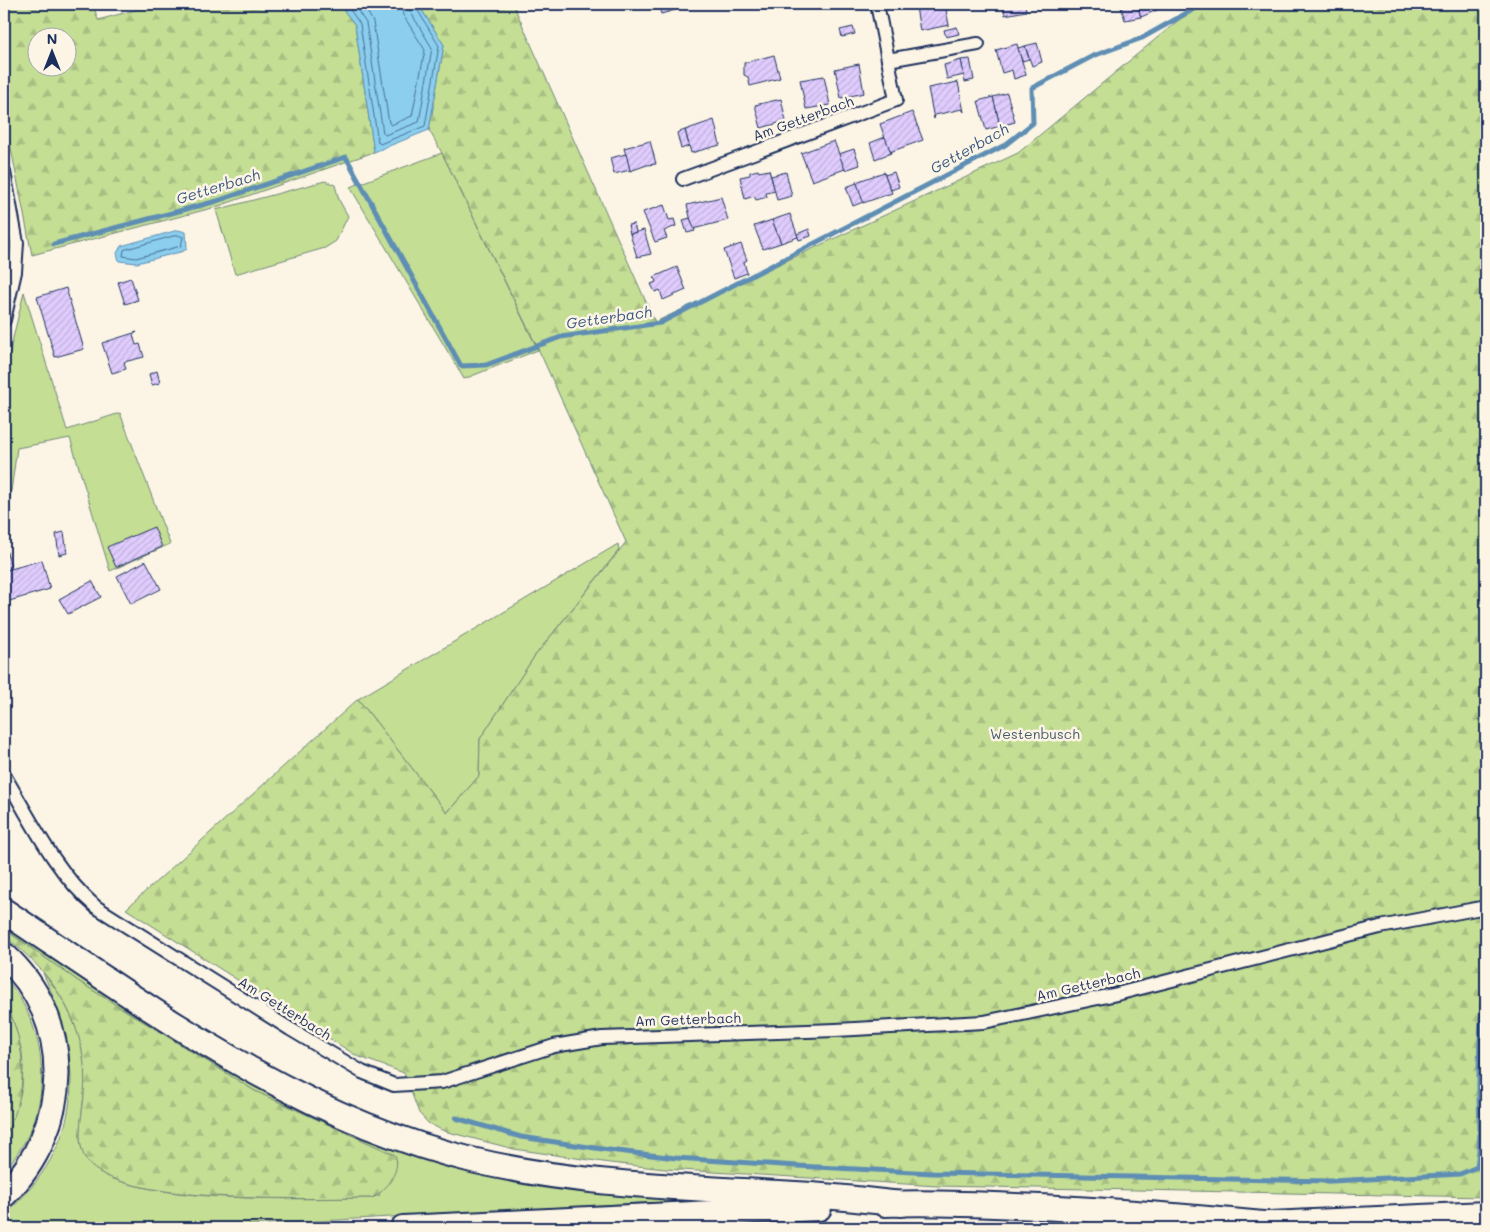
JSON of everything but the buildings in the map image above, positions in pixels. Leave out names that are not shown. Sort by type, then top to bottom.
[{"type":"highway","points":[[4,911],[195,1037],[261,1076],[342,1116],[408,1141],[472,1160],[564,1178],[649,1186],[796,1194],[902,1204],[1072,1208],[1263,1224]]},
{"type":"highway","points":[[4,954],[26,978],[49,1022],[57,1075],[54,1108],[43,1142],[22,1175],[4,1194]]},
{"type":"highway","points":[[402,1228],[902,1204]]},
{"type":"highway","points":[[1138,1228],[1486,1214]]},
{"type":"street","name":"Am Getterbach","points":[[682,178],[896,100],[877,4]]},
{"type":"street","points":[[888,60],[978,44]]},
{"type":"street","points":[[4,172],[16,243],[15,272],[4,320]]},
{"type":"street","name":"Am Getterbach","points":[[4,775],[62,870],[82,895],[96,907],[290,1029],[362,1072],[394,1085],[442,1082],[554,1046],[602,1038],[984,1022],[1118,994],[1380,927],[1486,907]]},
{"type":"green space","points":[[4,4],[93,4],[98,20],[157,4],[339,4],[355,25],[374,152],[216,207],[32,255],[4,113]]},
{"type":"green space","name":"Westenbusch","points":[[418,4],[513,4],[655,322],[1018,153],[1198,4],[1486,4],[1486,409],[1479,457],[1486,458],[1486,1197],[937,1186],[665,1169],[514,1149],[444,1131],[428,1123],[419,1113],[404,1073],[357,1056],[126,909],[358,699],[447,813],[479,776],[480,739],[534,657],[626,542],[542,357],[429,130],[444,45]]},
{"type":"green space","points":[[442,153],[538,350],[464,379],[350,187]]},
{"type":"green space","points":[[325,181],[335,185],[339,200],[348,216],[336,241],[325,248],[235,274],[216,210]]},
{"type":"green space","points":[[24,292],[67,430],[120,413],[170,544],[110,571],[70,438],[17,448],[4,542],[4,376]]},
{"type":"green space","points":[[618,544],[619,550],[534,657],[480,739],[479,776],[447,813],[358,699]]},
{"type":"green space","points":[[4,920],[329,1118],[701,1198],[702,1201],[197,1228],[4,1228],[4,1215],[30,1188],[50,1161],[63,1132],[70,1102],[71,1072],[66,1040],[57,1007],[43,973],[68,1009],[79,1036],[85,1079],[80,1136],[83,1153],[87,1161],[107,1176],[138,1186],[177,1193],[221,1197],[371,1198],[380,1195],[321,1123],[255,1091],[81,983],[4,929]]},
{"type":"green space","points":[[4,929],[81,983],[255,1091],[395,1155],[397,1161],[391,1180],[382,1191],[371,1198],[308,1199],[220,1196],[176,1192],[137,1186],[106,1176],[87,1161],[81,1145],[80,1128],[84,1094],[84,1070],[81,1047],[75,1025],[53,985],[39,967],[4,936]]},
{"type":"green space","points":[[4,977],[26,1010],[34,1028],[39,1048],[41,1088],[38,1108],[32,1127],[23,1145],[4,1173],[4,1137],[10,1127],[22,1088],[23,1068],[22,1052],[12,1017],[4,1002]]},
{"type":"green space","points":[[4,1002],[18,1035],[22,1070],[18,1104],[4,1137]]},
{"type":"water","points":[[339,4],[418,4],[444,45],[429,130],[374,152],[355,25]]},
{"type":"water","points":[[178,230],[186,232],[187,248],[184,251],[137,263],[119,261],[117,253],[121,246]]},
{"type":"waterway","name":"Getterbach","points":[[54,244],[217,201],[346,157],[461,366],[486,365],[561,337],[660,323],[1005,145],[1033,123],[1032,88],[1093,56],[1142,38],[1203,4]]},
{"type":"waterway","points":[[456,1118],[521,1137],[609,1150],[676,1158],[797,1166],[933,1173],[1332,1181],[1460,1174],[1477,1167],[1479,1156],[1480,1041],[1486,967]]}]
